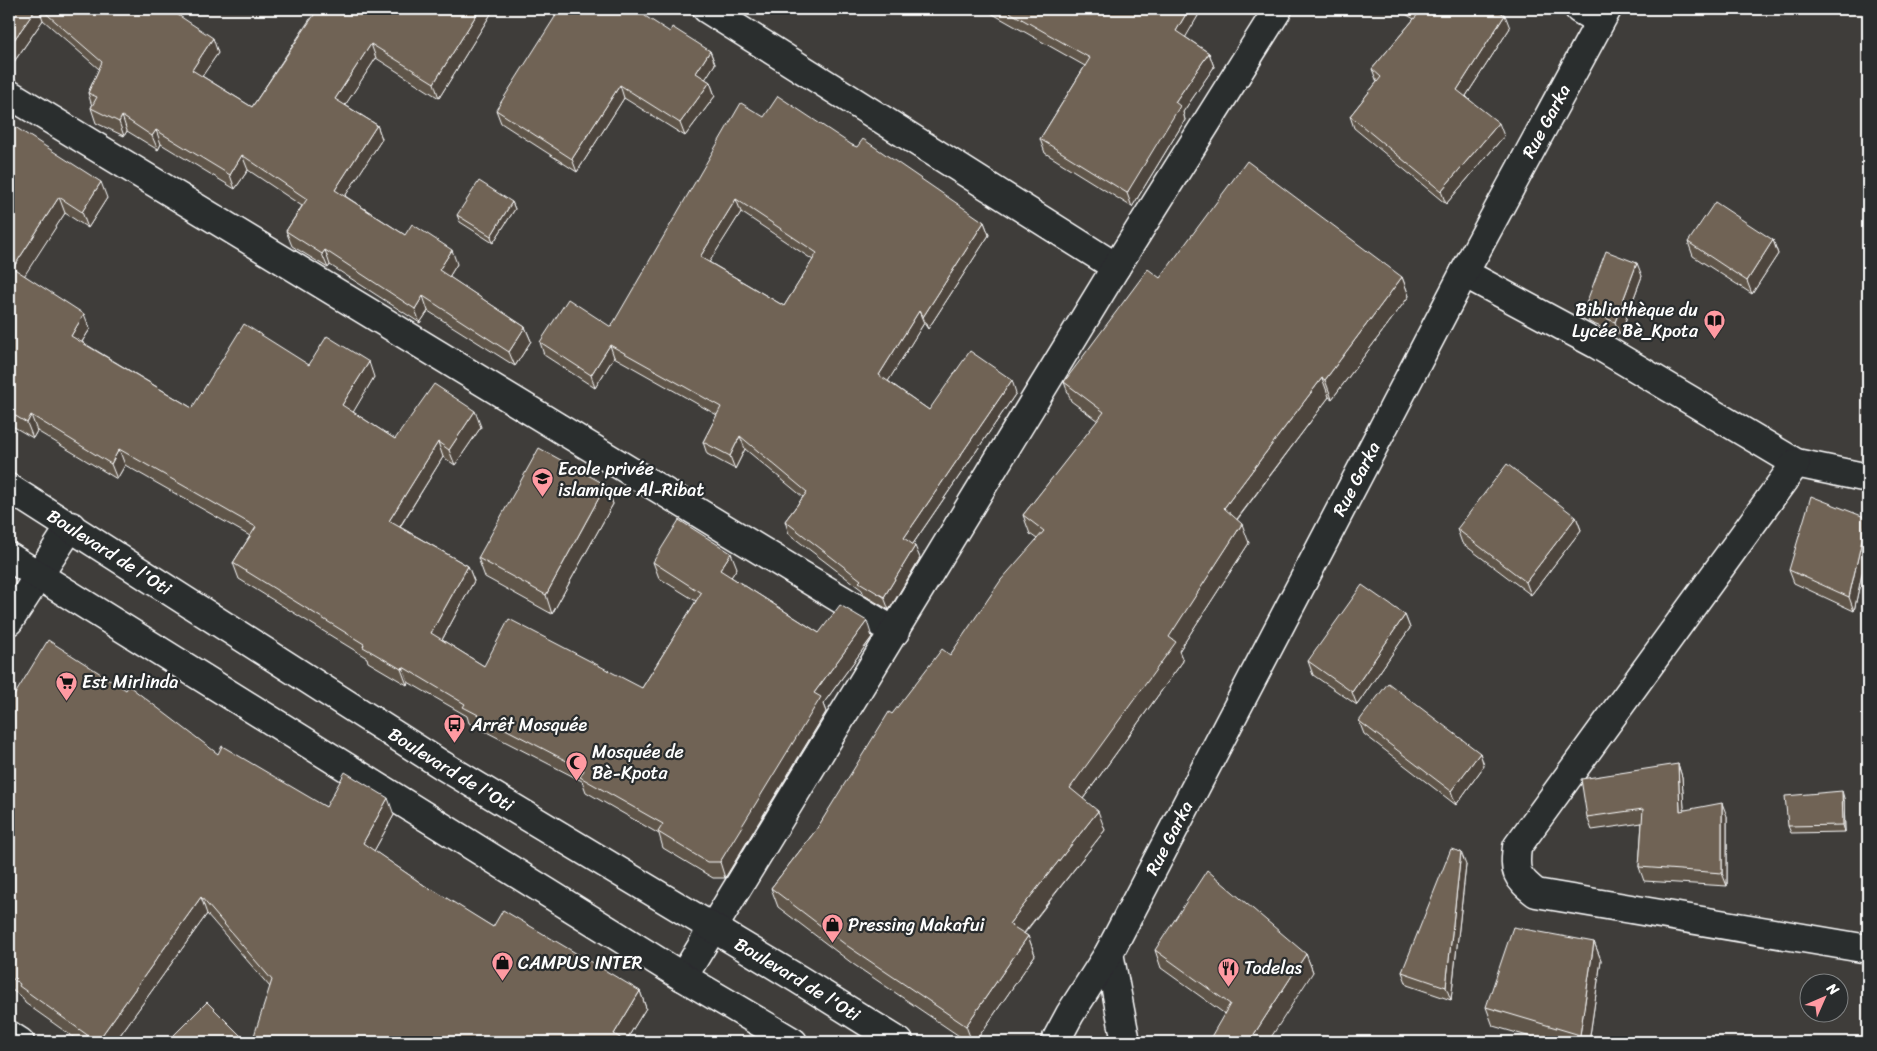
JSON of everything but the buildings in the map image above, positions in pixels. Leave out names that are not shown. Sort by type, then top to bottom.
[{"type":"street","points":[[707,9],[1116,267]]},
{"type":"street","points":[[683,977],[1116,267],[1278,9]]},
{"type":"street","name":"Rue Garka","points":[[1055,1042],[1070,1014],[1109,953],[1464,273],[1595,13]]},
{"type":"street","points":[[9,94],[895,632]]},
{"type":"street","points":[[1464,273],[1596,344],[1796,463],[1868,478]]},
{"type":"street","points":[[1796,463],[1517,847],[1515,863],[1520,880],[1536,893],[1868,949]]},
{"type":"street","name":"Boulevard de l'Oti","points":[[9,488],[442,765],[798,978],[898,1042]]},
{"type":"street","points":[[9,621],[71,526]]},
{"type":"street","points":[[9,557],[683,977],[793,1042]]},
{"type":"street","points":[[1109,953],[1126,1042]]},
{"type":"street","points":[[9,1035],[20,1042]]},
{"type":"place","name":"Bibliothèque du Lycée Bè_Kpota","points":[[1714,339]]},
{"type":"place","name":"Ecole privée islamique Al-Ribat","points":[[542,498]]},
{"type":"place","name":"Est Mirlinda","points":[[66,701]]},
{"type":"place","name":"Arrêt Mosquée","points":[[455,744]]},
{"type":"place","name":"Mosquée de Bè-Kpota","points":[[576,781]]},
{"type":"place","name":"Pressing Makafui","points":[[832,944]]},
{"type":"place","name":"CAMPUS INTER","points":[[502,982]]},
{"type":"place","name":"Todelas","points":[[1228,987]]}]
